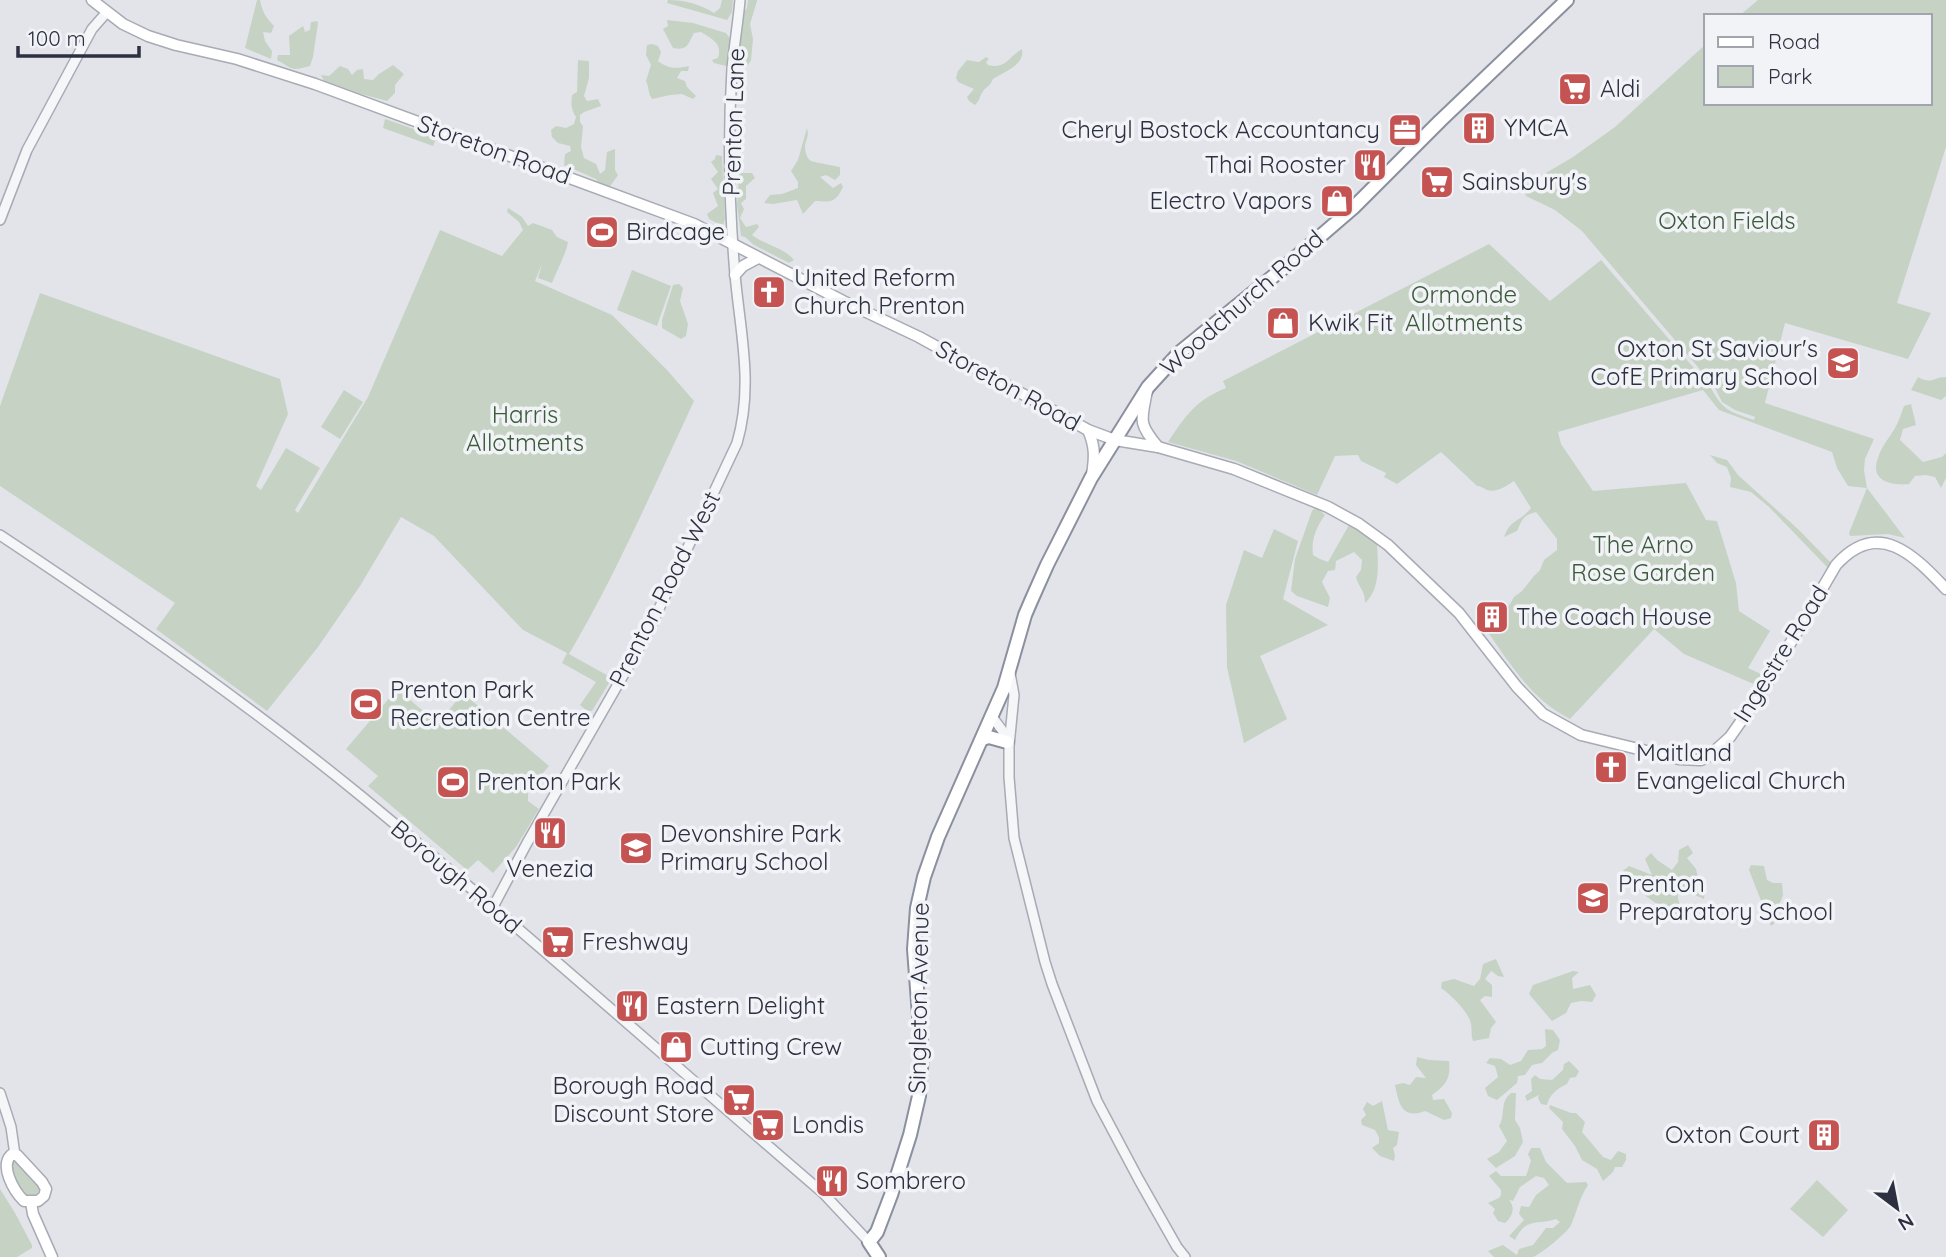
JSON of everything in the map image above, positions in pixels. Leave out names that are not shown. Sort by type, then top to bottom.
[{"type":"highway","name":"Woodchurch Road","points":[[994,714],[1010,671],[1028,608],[1047,565],[1091,478],[1148,387],[1179,353],[1353,208],[1567,0]]},
{"type":"highway","name":"Singleton Avenue","points":[[869,1242],[877,1231],[891,1195],[919,1096],[922,1055],[914,949],[917,908],[924,877],[938,837],[994,714]]},
{"type":"highway","points":[[982,739],[989,737],[1008,744]]},
{"type":"highway","name":"Borough Road","points":[[869,1242],[879,1257]]},
{"type":"main road","name":"Storeton Road","points":[[92,0],[123,24],[148,36],[237,59],[315,84],[694,224],[919,337],[1088,430],[1115,440],[1158,447],[1258,478],[1328,507],[1377,536],[1459,612],[1530,702],[1559,725],[1597,740],[1679,759],[1701,760]]},
{"type":"main road","points":[[735,275],[743,266],[758,258]]},
{"type":"main road","points":[[1148,387],[1142,419],[1144,430],[1158,447]]},
{"type":"main road","points":[[1088,430],[1095,456],[1091,478]]},
{"type":"main road","name":"Ingestre Road","points":[[1701,760],[1730,737],[1789,647],[1830,575],[1844,556],[1854,549],[1878,543],[1895,545],[1946,589]]},
{"type":"main road","points":[[15,1155],[25,1162],[46,1189],[44,1196],[38,1201],[24,1201],[4,1176],[0,1165],[5,1158],[15,1155]]},
{"type":"main road","points":[[31,1202],[33,1214],[52,1257]]},
{"type":"street","name":"Prenton Lane","points":[[733,244],[730,160],[732,69],[740,0]]},
{"type":"street","points":[[0,220],[27,150],[88,36],[107,12]]},
{"type":"street","name":"Prenton Road West","points":[[492,907],[648,632],[737,443],[746,406],[746,382],[733,244]]},
{"type":"street","name":"Borough Road","points":[[0,535],[167,648],[359,795],[823,1194],[869,1242]]},
{"type":"street","points":[[1010,671],[1014,691],[1008,744],[1014,838],[1052,984],[1097,1101],[1145,1192],[1185,1257]]},
{"type":"street","points":[[994,714],[1012,722]]},
{"type":"street","points":[[994,714],[1008,744]]},
{"type":"street","points":[[0,1093],[11,1127],[15,1155]]},
{"type":"green space","points":[[257,0],[260,0],[265,14],[274,26],[271,33],[263,32],[272,51],[271,59],[245,48]]},
{"type":"green space","points":[[668,0],[692,3],[714,13],[720,8],[722,0],[733,0],[732,12],[727,20],[667,3]]},
{"type":"green space","points":[[748,0],[757,1],[750,24],[753,39],[751,60],[746,68],[735,66],[743,13]]},
{"type":"green space","points":[[1758,0],[1946,0],[1946,147],[1897,303],[1931,313],[1908,359],[1785,323],[1765,403],[1874,439],[1865,459],[1867,488],[1848,486],[1837,468],[1832,452],[1719,410],[1703,390],[1558,432],[1561,444],[1593,491],[1686,483],[1706,520],[1717,521],[1736,583],[1739,611],[1770,631],[1748,668],[1763,675],[1756,685],[1684,654],[1654,629],[1570,719],[1533,692],[1487,631],[1540,570],[1544,560],[1557,550],[1557,539],[1536,512],[1523,519],[1517,531],[1504,537],[1512,523],[1531,508],[1514,481],[1498,490],[1487,490],[1477,486],[1441,452],[1397,484],[1384,477],[1386,473],[1361,461],[1358,455],[1335,456],[1317,495],[1236,461],[1168,442],[1192,409],[1226,388],[1223,381],[1489,244],[1550,301],[1601,260],[1724,406],[1754,420],[1755,417],[1722,402],[1714,386],[1582,231],[1555,210],[1526,196],[1524,186],[1573,157],[1615,127],[1704,46],[1704,105],[1932,105],[1932,14],[1741,14]]},
{"type":"green space","points":[[667,20],[693,23],[726,33],[731,40],[729,63],[726,66],[714,63],[712,60],[718,58],[718,45],[701,32],[694,33],[685,47],[673,48],[663,29],[668,26]]},
{"type":"green space","points":[[317,21],[310,66],[295,69],[277,60],[278,55],[290,55],[289,36],[303,26],[305,32],[310,30],[311,22]]},
{"type":"green space","points":[[647,45],[658,46],[661,52],[658,61],[665,66],[689,66],[688,71],[681,71],[677,78],[685,81],[696,96],[693,99],[682,94],[652,99],[646,81],[651,65],[646,55]]},
{"type":"green space","points":[[1022,49],[1017,63],[993,79],[975,105],[969,101],[967,97],[974,89],[958,82],[956,78],[967,60],[979,62],[986,57],[989,59],[986,62],[988,65],[999,66]]},
{"type":"green space","points":[[578,60],[589,61],[589,78],[584,96],[587,101],[598,99],[601,106],[580,115],[584,158],[596,164],[600,174],[605,170],[607,152],[615,149],[615,170],[618,175],[607,188],[596,179],[564,165],[565,154],[571,151],[570,146],[558,143],[552,137],[551,130],[556,126],[566,128],[574,124],[576,117],[572,109],[572,95],[577,92]]},
{"type":"green space","points":[[393,65],[404,74],[395,85],[395,93],[387,101],[324,81],[321,75],[329,76],[340,66],[348,69],[352,75],[363,69],[364,79],[373,80]]},
{"type":"green space","points":[[385,119],[431,135],[436,139],[433,146],[383,128]]},
{"type":"green space","points":[[807,128],[807,156],[811,161],[840,167],[840,175],[835,180],[826,175],[820,177],[833,188],[841,183],[843,187],[835,199],[815,201],[803,214],[797,200],[764,203],[770,195],[798,188],[798,182],[791,171],[798,160]]},
{"type":"green space","points":[[716,155],[722,156],[723,226],[709,219],[707,214],[718,206],[713,193],[718,189],[711,179],[718,172],[711,162]]},
{"type":"green space","points":[[739,173],[752,173],[755,178],[746,186],[746,199],[741,203],[744,209],[740,218],[746,227],[757,224],[759,227],[752,235],[790,256],[794,260],[789,263],[741,236],[737,205]]},
{"type":"green space","name":"Harris Allotments","points":[[508,208],[522,217],[528,226],[533,223],[552,230],[557,237],[568,242],[552,283],[538,278],[542,264],[535,281],[612,315],[694,401],[619,561],[569,654],[612,678],[592,711],[587,711],[580,705],[596,682],[562,663],[567,653],[523,630],[434,536],[401,517],[360,586],[318,647],[267,711],[156,629],[175,603],[0,486],[0,406],[40,293],[280,379],[288,414],[256,486],[261,490],[286,448],[320,468],[295,510],[298,513],[368,397],[440,230],[502,256],[523,230],[519,222],[507,212]]},
{"type":"green space","points":[[632,270],[671,286],[657,326],[617,310]]},
{"type":"green space","points":[[679,284],[683,288],[680,301],[688,324],[686,336],[681,339],[662,328],[673,285]]},
{"type":"green space","points":[[1918,377],[1930,381],[1946,377],[1946,396],[1941,400],[1911,390]]},
{"type":"green space","points":[[344,390],[363,402],[340,439],[321,427]]},
{"type":"green space","points":[[1911,404],[1916,425],[1903,429],[1900,440],[1923,462],[1942,457],[1946,453],[1946,478],[1941,488],[1935,477],[1915,476],[1909,484],[1896,484],[1879,477],[1877,472],[1881,450],[1904,406]]},
{"type":"green space","points":[[1710,455],[1727,460],[1738,475],[1832,564],[1829,569],[1751,492],[1730,487],[1731,478],[1727,467],[1717,463]]},
{"type":"green space","points":[[1867,488],[1905,538],[1888,534],[1850,536]]},
{"type":"green space","points":[[1316,507],[1325,515],[1315,534],[1313,555],[1328,562],[1349,525],[1367,532],[1377,543],[1376,583],[1374,591],[1365,603],[1356,577],[1361,570],[1362,560],[1354,552],[1336,561],[1335,570],[1328,571],[1322,582],[1330,598],[1328,607],[1297,596],[1291,591],[1295,559],[1312,511]]},
{"type":"green space","points":[[1274,529],[1298,541],[1283,599],[1328,625],[1260,656],[1287,719],[1244,743],[1227,667],[1226,605],[1244,550],[1262,558]]},
{"type":"green space","name":"Prenton Park","points":[[397,689],[429,716],[443,717],[463,693],[549,766],[528,790],[528,801],[539,809],[516,847],[493,873],[478,860],[467,870],[368,786],[378,776],[346,749]]},
{"type":"green space","points":[[1688,845],[1693,853],[1687,858],[1696,869],[1700,885],[1705,891],[1704,899],[1686,891],[1678,894],[1681,909],[1672,915],[1639,891],[1623,871],[1629,866],[1652,875],[1645,859],[1651,853],[1672,870],[1678,862],[1679,850]]},
{"type":"green space","points":[[1751,865],[1764,866],[1767,880],[1782,883],[1783,895],[1771,926],[1749,870]]},
{"type":"green space","points":[[1496,959],[1504,977],[1491,971],[1485,979],[1492,985],[1492,997],[1485,996],[1480,1000],[1496,1022],[1491,1028],[1489,1038],[1473,1041],[1470,1019],[1459,1004],[1441,988],[1442,982],[1454,979],[1474,986],[1480,979],[1483,964]]},
{"type":"green space","points":[[1573,971],[1579,972],[1572,978],[1573,989],[1590,985],[1596,995],[1592,1002],[1571,1003],[1566,1013],[1552,1021],[1529,994],[1533,985]]},
{"type":"green space","points":[[1545,1029],[1553,1030],[1560,1040],[1558,1050],[1542,1063],[1532,1065],[1525,1075],[1518,1076],[1517,1083],[1497,1100],[1488,1096],[1485,1088],[1498,1077],[1495,1066],[1486,1063],[1490,1058],[1501,1059],[1510,1065],[1521,1061],[1528,1050],[1546,1046]]},
{"type":"green space","points":[[1417,1057],[1449,1061],[1447,1081],[1432,1095],[1433,1100],[1444,1099],[1452,1113],[1451,1118],[1444,1120],[1425,1111],[1411,1113],[1402,1108],[1395,1085],[1410,1085],[1416,1077],[1426,1078],[1416,1065]]},
{"type":"green space","points":[[1569,1061],[1579,1071],[1576,1077],[1570,1078],[1567,1084],[1554,1092],[1547,1105],[1541,1104],[1539,1095],[1527,1101],[1525,1096],[1532,1091],[1531,1079],[1535,1075],[1540,1079],[1552,1080]]},
{"type":"green space","points":[[1511,1093],[1516,1093],[1515,1120],[1523,1142],[1515,1156],[1496,1168],[1487,1159],[1499,1152],[1507,1141],[1499,1126],[1505,1101]]},
{"type":"green space","points":[[1382,1101],[1388,1130],[1399,1132],[1397,1145],[1393,1148],[1394,1161],[1380,1156],[1372,1148],[1379,1143],[1379,1137],[1375,1130],[1362,1125],[1361,1120],[1366,1115],[1363,1109],[1367,1102],[1373,1106]]},
{"type":"green space","points":[[1550,1105],[1576,1113],[1585,1122],[1582,1132],[1603,1157],[1611,1160],[1618,1151],[1626,1154],[1622,1167],[1615,1167],[1603,1181],[1597,1169],[1582,1160],[1562,1129],[1563,1122],[1549,1108]]},
{"type":"green space","points":[[1531,1148],[1540,1148],[1546,1162],[1567,1183],[1586,1182],[1588,1185],[1571,1225],[1547,1248],[1533,1257],[1494,1257],[1488,1251],[1503,1245],[1517,1255],[1519,1249],[1533,1245],[1546,1228],[1553,1228],[1560,1222],[1556,1219],[1532,1223],[1519,1232],[1515,1240],[1509,1236],[1524,1220],[1519,1214],[1521,1206],[1529,1207],[1536,1195],[1549,1185],[1544,1178],[1536,1176],[1520,1187],[1513,1201],[1509,1200],[1512,1212],[1505,1223],[1498,1221],[1493,1213],[1495,1209],[1488,1203],[1501,1195],[1501,1190],[1489,1176],[1496,1171],[1501,1176],[1526,1176],[1531,1161],[1528,1154]]},
{"type":"green space","points":[[15,1159],[38,1183],[39,1191],[34,1196],[25,1196],[5,1165]]},
{"type":"green space","points":[[1817,1180],[1848,1210],[1823,1237],[1790,1209]]},
{"type":"green space","points":[[0,1189],[32,1245],[32,1248],[17,1257],[0,1257]]},
{"type":"place","name":"Aldi","points":[[1575,89]]},
{"type":"place","name":"YMCA","points":[[1479,128]]},
{"type":"place","name":"Cheryl Bostock Accountancy","points":[[1405,130]]},
{"type":"place","name":"Thai Rooster","points":[[1370,165]]},
{"type":"place","name":"Sainsbury's","points":[[1437,182]]},
{"type":"place","name":"Electro Vapors","points":[[1337,201]]},
{"type":"place","name":"Birdcage","points":[[602,232]]},
{"type":"place","name":"United Reform Church Prenton","points":[[769,292]]},
{"type":"place","name":"Kwik Fit","points":[[1283,323]]},
{"type":"place","name":"Oxton St Saviour's CofE Primary School","points":[[1843,363]]},
{"type":"place","name":"The Coach House","points":[[1492,617]]},
{"type":"place","name":"Prenton Park Recreation Centre","points":[[366,704]]},
{"type":"place","name":"Maitland Evangelical Church","points":[[1611,767]]},
{"type":"place","name":"Prenton Park","points":[[453,782]]},
{"type":"place","name":"Venezia","points":[[550,833]]},
{"type":"place","name":"Devonshire Park Primary School","points":[[636,848]]},
{"type":"place","name":"Prenton Preparatory School","points":[[1593,898]]},
{"type":"place","name":"Freshway","points":[[558,942]]},
{"type":"place","name":"Eastern Delight","points":[[632,1006]]},
{"type":"place","name":"Cutting Crew","points":[[676,1047]]},
{"type":"place","name":"Borough Road Discount Store","points":[[739,1100]]},
{"type":"place","name":"Londis","points":[[768,1125]]},
{"type":"place","name":"Oxton Court","points":[[1824,1135]]},
{"type":"place","name":"Sombrero","points":[[832,1181]]},
{"type":"park label","name":"Oxton Fields","points":[[1727,221]]},
{"type":"park label","name":"Ormonde Allotments","points":[[1464,309]]},
{"type":"park label","name":"The Arno Rose Garden","points":[[1643,559]]}]
